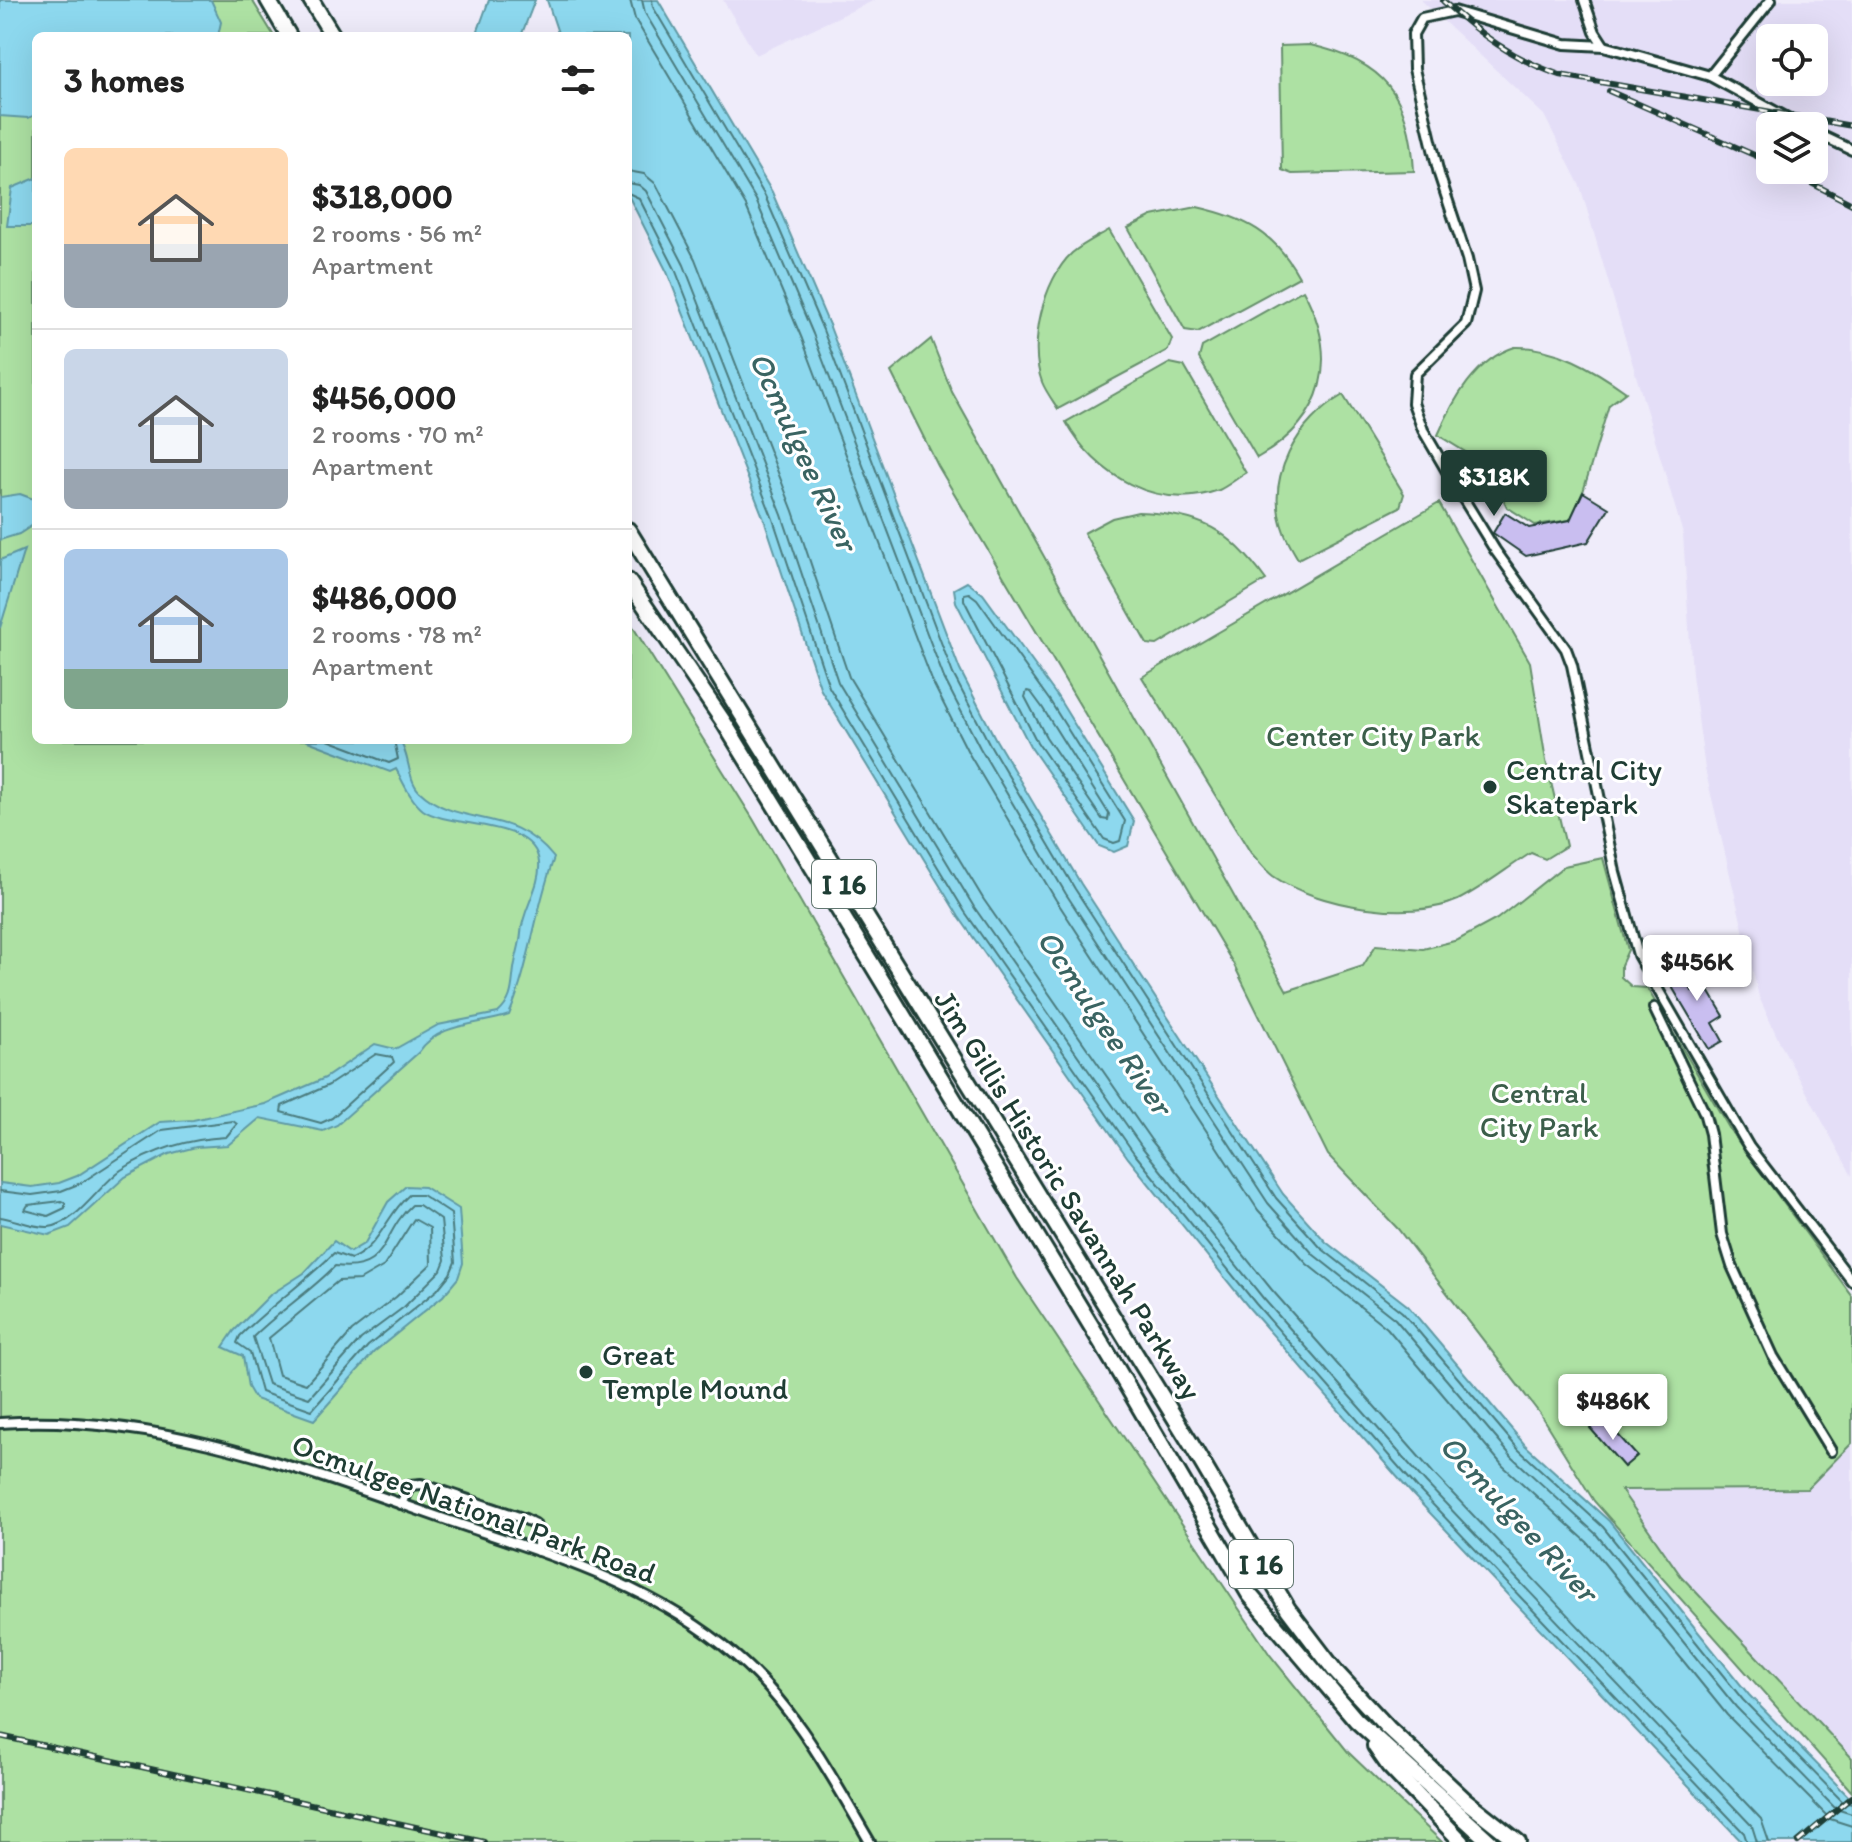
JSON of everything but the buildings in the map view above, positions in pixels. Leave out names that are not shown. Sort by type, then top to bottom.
[{"type":"highway","points":[[268,0],[287,32]]},
{"type":"highway","points":[[311,0],[331,32]]},
{"type":"highway","name":"Jim Gillis Historic Savannah Parkway","points":[[632,536],[1191,1444],[1288,1609],[1336,1672],[1388,1728],[1465,1800],[1518,1842]]},
{"type":"highway","name":"Jim Gillis Historic Savannah Parkway","points":[[632,587],[723,721],[1113,1362],[1249,1594],[1356,1720],[1490,1842]]},
{"type":"highway","points":[[1356,1720],[1389,1766],[1462,1842]]},
{"type":"street","points":[[1584,0],[1595,32],[1604,46]]},
{"type":"street","points":[[1710,76],[1771,0]]},
{"type":"street","points":[[1776,112],[1710,76],[1604,46],[1565,44],[1452,11],[1422,18],[1413,34],[1412,58],[1422,109],[1474,291],[1466,324],[1415,374],[1413,403],[1423,430],[1455,485],[1495,550],[1558,638],[1572,665],[1615,872],[1638,955],[1749,1147],[1852,1281]]},
{"type":"street","points":[[1828,139],[1852,150]]},
{"type":"street","points":[[1654,1008],[1704,1112],[1710,1134],[1721,1229],[1732,1266],[1773,1356],[1831,1451]]},
{"type":"street","name":"Ocmulgee National Park Road","points":[[0,1423],[94,1423],[225,1448],[307,1471],[613,1578],[701,1627],[737,1656],[786,1706],[870,1842]]},
{"type":"street","points":[[401,1504],[410,1485],[421,1484],[525,1519],[535,1524],[538,1551]]},
{"type":"shaded area","points":[[723,0],[875,0],[756,55]]},
{"type":"shaded area","points":[[1421,0],[1852,0],[1852,1176],[1779,1041],[1759,997],[1705,769],[1692,675],[1683,534],[1580,186],[1544,115]]},
{"type":"shaded area","points":[[1852,1443],[1852,1758],[1681,1576],[1620,1490],[1807,1489]]},
{"type":"green space","points":[[0,0],[252,0],[272,32],[32,32],[32,744],[632,744],[632,625],[753,819],[1017,1278],[1270,1655],[1348,1752],[1442,1842],[0,1842]]},
{"type":"green space","points":[[1310,45],[1357,61],[1375,72],[1389,86],[1407,122],[1414,171],[1292,174],[1282,170],[1280,46]]},
{"type":"green space","points":[[1197,207],[1244,222],[1269,238],[1299,277],[1198,332],[1185,330],[1128,228],[1152,216]]},
{"type":"green space","points":[[1109,230],[1172,339],[1168,350],[1058,409],[1044,386],[1038,367],[1038,332],[1046,296],[1053,279],[1072,253]]},
{"type":"green space","points":[[1303,290],[1321,339],[1323,363],[1320,385],[1312,406],[1298,425],[1257,458],[1199,358],[1202,347]]},
{"type":"green space","name":"Central City Park","points":[[931,339],[952,392],[1287,991],[1363,966],[1376,945],[1423,949],[1458,940],[1497,919],[1564,866],[1603,858],[1628,950],[1621,965],[1621,977],[1632,987],[1647,988],[1732,1133],[1852,1296],[1852,1443],[1807,1489],[1621,1490],[1681,1576],[1852,1758],[1852,1792],[1594,1501],[1540,1414],[1398,1229],[1328,1155],[1234,965],[938,466],[891,372]]},
{"type":"green space","points":[[1515,347],[1545,350],[1574,360],[1626,392],[1609,405],[1583,492],[1570,520],[1535,525],[1507,507],[1488,466],[1438,435],[1451,408],[1477,371],[1501,353]]},
{"type":"green space","points":[[1170,363],[1184,366],[1246,473],[1219,490],[1196,496],[1173,496],[1130,484],[1093,458],[1066,422]]},
{"type":"green space","points":[[1343,395],[1404,494],[1400,507],[1298,559],[1285,535],[1279,512],[1278,491],[1282,472],[1299,436],[1327,406]]},
{"type":"green space","name":"Center City Park","points":[[1439,503],[1530,662],[1546,761],[1566,846],[1545,859],[1531,853],[1468,895],[1438,907],[1414,910],[1363,908],[1313,896],[1270,874],[1251,853],[1142,677]]},
{"type":"green space","points":[[1138,512],[1179,516],[1212,528],[1239,548],[1266,580],[1157,645],[1147,644],[1084,533],[1112,518]]},
{"type":"water","points":[[0,0],[211,0],[221,22],[219,32],[32,32],[32,116],[0,116]]},
{"type":"water","points":[[489,0],[535,0],[523,32],[477,32]]},
{"type":"water","name":"Ocmulgee River","points":[[547,0],[658,0],[772,192],[830,327],[960,670],[996,740],[1081,884],[1283,1194],[1326,1242],[1408,1306],[1525,1445],[1609,1521],[1749,1695],[1852,1800],[1852,1842],[1742,1842],[1413,1495],[1250,1309],[1128,1158],[959,917],[821,690],[765,522],[667,272],[632,203],[632,32],[558,32]]},
{"type":"water","points":[[32,180],[32,226],[7,226],[12,188]]},
{"type":"water","points":[[20,494],[32,498],[32,526],[0,540],[0,497]]},
{"type":"water","points":[[24,550],[0,628],[0,560]]},
{"type":"water","points":[[967,582],[983,594],[1057,696],[1134,821],[1128,846],[1114,852],[1099,846],[1030,746],[956,602],[954,589]]},
{"type":"water","points":[[316,744],[402,744],[412,780],[419,791],[451,810],[521,830],[538,841],[554,858],[509,1015],[460,1026],[437,1035],[337,1125],[323,1131],[260,1118],[228,1145],[196,1147],[169,1154],[125,1177],[70,1227],[49,1235],[0,1224],[0,1183],[32,1187],[59,1183],[77,1176],[160,1122],[193,1120],[265,1104],[325,1078],[375,1044],[395,1049],[438,1025],[498,1013],[507,1002],[511,990],[522,924],[539,872],[534,849],[523,838],[508,831],[435,816],[423,810],[396,769],[390,772]]},
{"type":"water","points":[[406,1186],[424,1187],[459,1209],[463,1263],[458,1278],[443,1296],[374,1352],[314,1420],[255,1399],[248,1387],[243,1356],[223,1347],[234,1331],[270,1295],[304,1273],[334,1241],[350,1252],[365,1243],[388,1202]]},
{"type":"railway","points":[[1443,1],[1497,44],[1560,75],[1852,126]]},
{"type":"railway","points":[[1609,91],[1756,156]]},
{"type":"railway","points":[[1813,184],[1852,204]]},
{"type":"railway","points":[[0,1736],[484,1842]]},
{"type":"railway","points":[[1798,1842],[1852,1797]]},
{"type":"place","name":"Central City Skatepark","points":[[1490,787]]},
{"type":"place","name":"Great Temple Mound","points":[[586,1372]]}]
